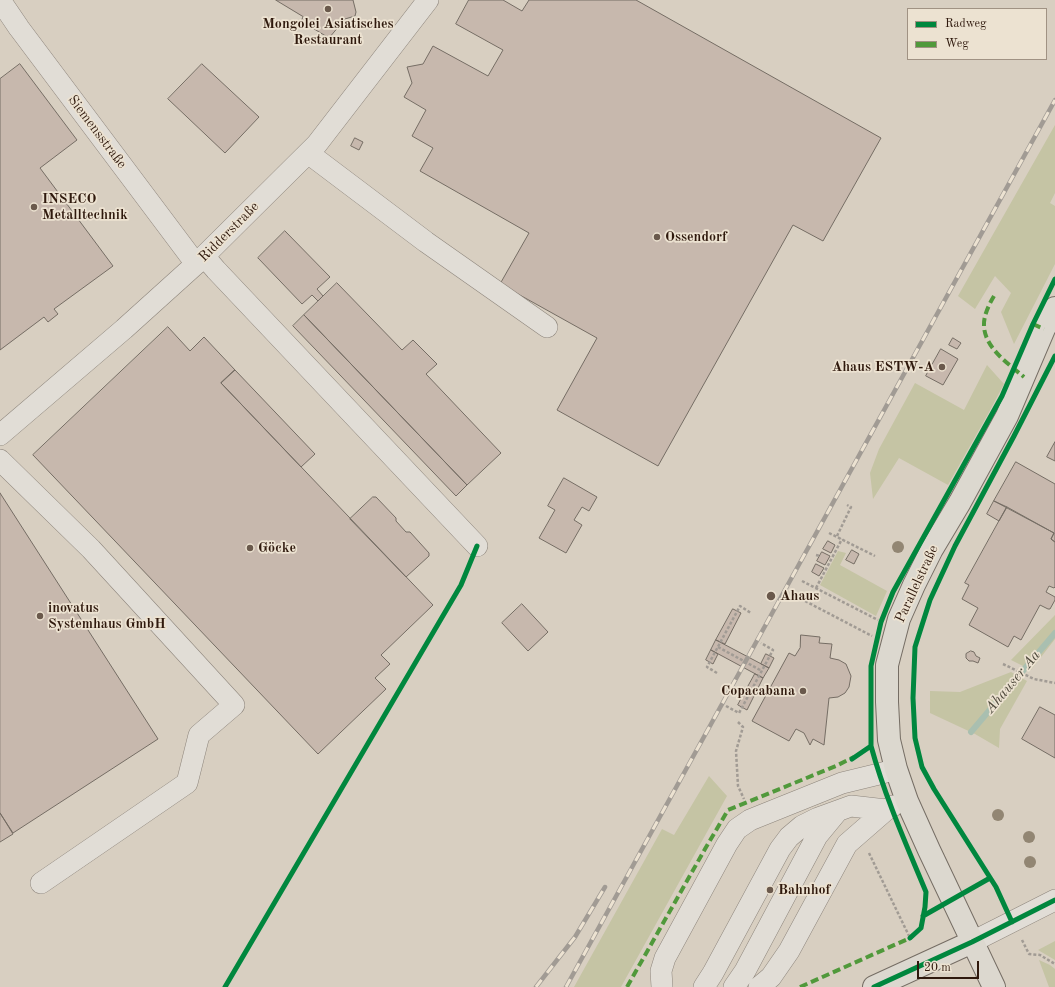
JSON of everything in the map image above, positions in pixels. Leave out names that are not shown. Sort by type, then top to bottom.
[{"type":"main road","name":"Parallelstraße","points":[[994,987],[907,801],[896,769],[890,740],[887,702],[887,666],[899,619],[914,584],[932,549],[960,502],[1007,416],[1049,331],[1055,308]]},
{"type":"main road","points":[[874,987],[972,942]]},
{"type":"street","name":"Siemensstraße","points":[[0,0],[20,28],[200,260],[222,276],[477,546]]},
{"type":"street","name":"Ridderstraße","points":[[0,435],[124,330],[200,260],[317,144],[428,0]]},
{"type":"street","points":[[308,153],[426,242],[547,328]]},
{"type":"street","points":[[0,460],[90,549],[234,704],[199,735],[187,783],[41,883]]},
{"type":"street","points":[[662,987],[661,971],[665,958],[727,844],[737,829],[750,820],[842,783],[896,769]]},
{"type":"street","points":[[758,987],[771,977],[789,951],[847,844],[886,810],[907,801]]},
{"type":"street","points":[[704,987],[780,849],[789,837],[802,826],[818,818],[851,806],[886,810]]},
{"type":"street","points":[[734,987],[748,965],[817,836],[838,811]]},
{"type":"street","points":[[972,942],[1055,900]]},
{"type":"path","points":[[837,536],[852,507],[848,505]]},
{"type":"path","points":[[828,532],[875,556]]},
{"type":"path","points":[[816,588],[828,561],[842,539]]},
{"type":"path","points":[[802,581],[881,622]]},
{"type":"path","points":[[805,601],[878,639]]},
{"type":"path","points":[[718,673],[706,667],[740,606],[751,613]]},
{"type":"path","points":[[726,706],[739,713],[768,661],[773,650],[761,643]]},
{"type":"path","points":[[718,647],[762,671]]},
{"type":"path","points":[[1003,664],[1034,679],[1055,683]]},
{"type":"path","points":[[738,722],[744,727],[736,751],[738,786],[746,804]]},
{"type":"path","points":[[1012,922],[1030,954],[1040,955],[1055,964]]},
{"type":"green space","points":[[1055,125],[1055,193],[1050,203],[1055,206],[1055,264],[1014,344],[1001,312],[1011,293],[995,276],[975,309],[958,296]]},
{"type":"green space","points":[[987,365],[1004,384],[948,485],[899,458],[873,499],[870,473],[879,449],[915,383],[964,410]]},
{"type":"green space","points":[[838,551],[846,553],[840,565],[887,591],[876,616],[820,585]]},
{"type":"green space","points":[[1055,615],[1055,639],[1031,670],[1011,660]]},
{"type":"green space","points":[[1011,672],[1027,681],[1000,729],[999,748],[975,734],[930,713],[930,691],[960,692]]},
{"type":"green space","points":[[709,776],[727,796],[621,987],[574,987],[662,829],[674,835]]},
{"type":"green space","points":[[1055,941],[1055,960],[1038,950]]},
{"type":"green space","points":[[1039,960],[1055,969],[1055,987],[1049,987]]},
{"type":"building","points":[[276,0],[353,0],[356,12],[355,16],[345,19],[329,38],[301,21],[303,17]]},
{"type":"building","name":"Ossendorf","points":[[469,0],[503,0],[522,11],[529,0],[636,0],[881,138],[823,241],[793,225],[658,466],[557,410],[597,338],[500,284],[529,233],[420,171],[433,148],[412,136],[426,110],[404,97],[412,83],[407,67],[423,64],[433,46],[488,76],[503,50],[456,24]]},
{"type":"building","name":"INSECO Metalltechnik","points":[[20,64],[77,140],[40,168],[113,266],[54,309],[58,314],[48,322],[44,317],[0,350],[0,79]]},
{"type":"building","points":[[202,64],[259,117],[225,153],[168,99]]},
{"type":"building","points":[[355,138],[363,142],[359,150],[351,146]]},
{"type":"building","points":[[285,231],[330,277],[317,289],[323,296],[318,301],[312,295],[302,304],[258,258]]},
{"type":"building","points":[[337,283],[402,350],[413,340],[437,364],[426,374],[501,453],[467,485],[304,315]]},
{"type":"building","points":[[304,315],[467,485],[456,496],[293,326]]},
{"type":"building","name":"Göcke","points":[[168,327],[190,351],[204,337],[235,370],[221,383],[433,605],[381,655],[390,664],[375,678],[386,689],[318,754],[33,455]]},
{"type":"building","points":[[953,338],[961,343],[957,349],[949,345]]},
{"type":"building","name":"Ahaus ESTW-A","points":[[941,349],[958,359],[943,385],[926,376]]},
{"type":"building","points":[[235,370],[315,454],[301,467],[221,383]]},
{"type":"building","points":[[1055,442],[1055,461],[1047,457]]},
{"type":"building","points":[[1016,462],[1055,484],[1055,542],[1051,539],[1054,533],[994,501]]},
{"type":"building","points":[[564,478],[597,497],[589,511],[582,507],[574,520],[582,525],[566,553],[539,538],[555,510],[548,506]]},
{"type":"building","name":"inovatus Systemhaus GmbH","points":[[0,493],[158,739],[13,833],[0,813]]},
{"type":"building","points":[[373,497],[376,497],[396,518],[396,521],[406,532],[410,532],[429,553],[429,556],[406,577],[350,519]]},
{"type":"building","points":[[994,501],[1007,507],[999,521],[987,514]]},
{"type":"building","points":[[1007,507],[1054,533],[1051,539],[1055,542],[1055,587],[1049,586],[1046,592],[1055,597],[1055,600],[1050,609],[1040,605],[1021,640],[1014,636],[1008,647],[969,625],[978,608],[962,599],[969,585],[965,583]]},
{"type":"building","points":[[828,541],[835,545],[831,553],[823,549]]},
{"type":"building","points":[[852,550],[859,554],[854,564],[846,560]]},
{"type":"building","points":[[822,552],[830,556],[825,565],[817,561]]},
{"type":"building","points":[[816,564],[824,568],[819,576],[812,572]]},
{"type":"building","points":[[522,604],[548,632],[528,651],[502,623]]},
{"type":"building","points":[[733,609],[741,613],[725,644],[716,640]]},
{"type":"building","points":[[801,635],[820,637],[819,643],[832,644],[830,658],[839,660],[846,664],[851,676],[849,687],[845,693],[838,697],[829,698],[824,745],[813,739],[810,745],[804,733],[796,729],[789,741],[752,721],[789,653],[795,656],[800,648]]},
{"type":"building","points":[[716,640],[769,668],[763,678],[711,650]]},
{"type":"building","points":[[711,650],[718,654],[713,664],[706,660]]},
{"type":"building","points":[[971,651],[980,658],[978,663],[969,661],[966,658],[966,654]]},
{"type":"building","points":[[766,654],[774,658],[769,668],[761,664]]},
{"type":"building","points":[[755,674],[763,678],[747,710],[738,705]]},
{"type":"building","points":[[1040,707],[1055,715],[1055,758],[1022,739]]},
{"type":"building","points":[[0,813],[13,834],[0,842]]},
{"type":"waterway","name":"Ahauser Aa","points":[[971,732],[1055,633]]},
{"type":"railway","points":[[566,987],[1055,100]]},
{"type":"railway","points":[[536,987],[575,937],[605,887]]},
{"type":"marked path","points":[[994,296],[986,313],[984,323],[985,333],[994,350],[1024,377]]},
{"type":"marked path","points":[[1033,324],[1044,329]]},
{"type":"marked path","points":[[627,987],[728,810],[836,766],[854,757]]},
{"type":"marked path","points":[[800,987],[910,938],[913,935]]},
{"type":"cycle path","points":[[852,759],[871,746],[871,666],[881,622],[893,592],[1002,396],[1033,324],[1055,279]]},
{"type":"cycle path","points":[[1012,922],[996,887],[934,789],[922,767],[915,738],[913,698],[915,647],[930,600],[955,546],[1055,356]]},
{"type":"cycle path","points":[[225,987],[461,585],[477,546]]},
{"type":"cycle path","points":[[871,746],[889,802],[926,892],[921,928],[910,938]]},
{"type":"cycle path","points":[[923,916],[990,878]]},
{"type":"cycle path","points":[[874,987],[972,942],[1055,900]]},
{"type":"place","name":"Mongolei Asiatisches Restaurant","points":[[328,9]]},
{"type":"place","name":"INSECO Metalltechnik","points":[[34,207]]},
{"type":"place","name":"Ossendorf","points":[[657,237]]},
{"type":"place","name":"Ahaus ESTW-A","points":[[942,367]]},
{"type":"place","name":"Göcke","points":[[250,548]]},
{"type":"place","name":"Ahaus","points":[[771,596]]},
{"type":"place","name":"inovatus Systemhaus GmbH","points":[[40,616]]},
{"type":"place","name":"Copacabana","points":[[803,691]]},
{"type":"place","name":"Bahnhof","points":[[770,890]]}]
